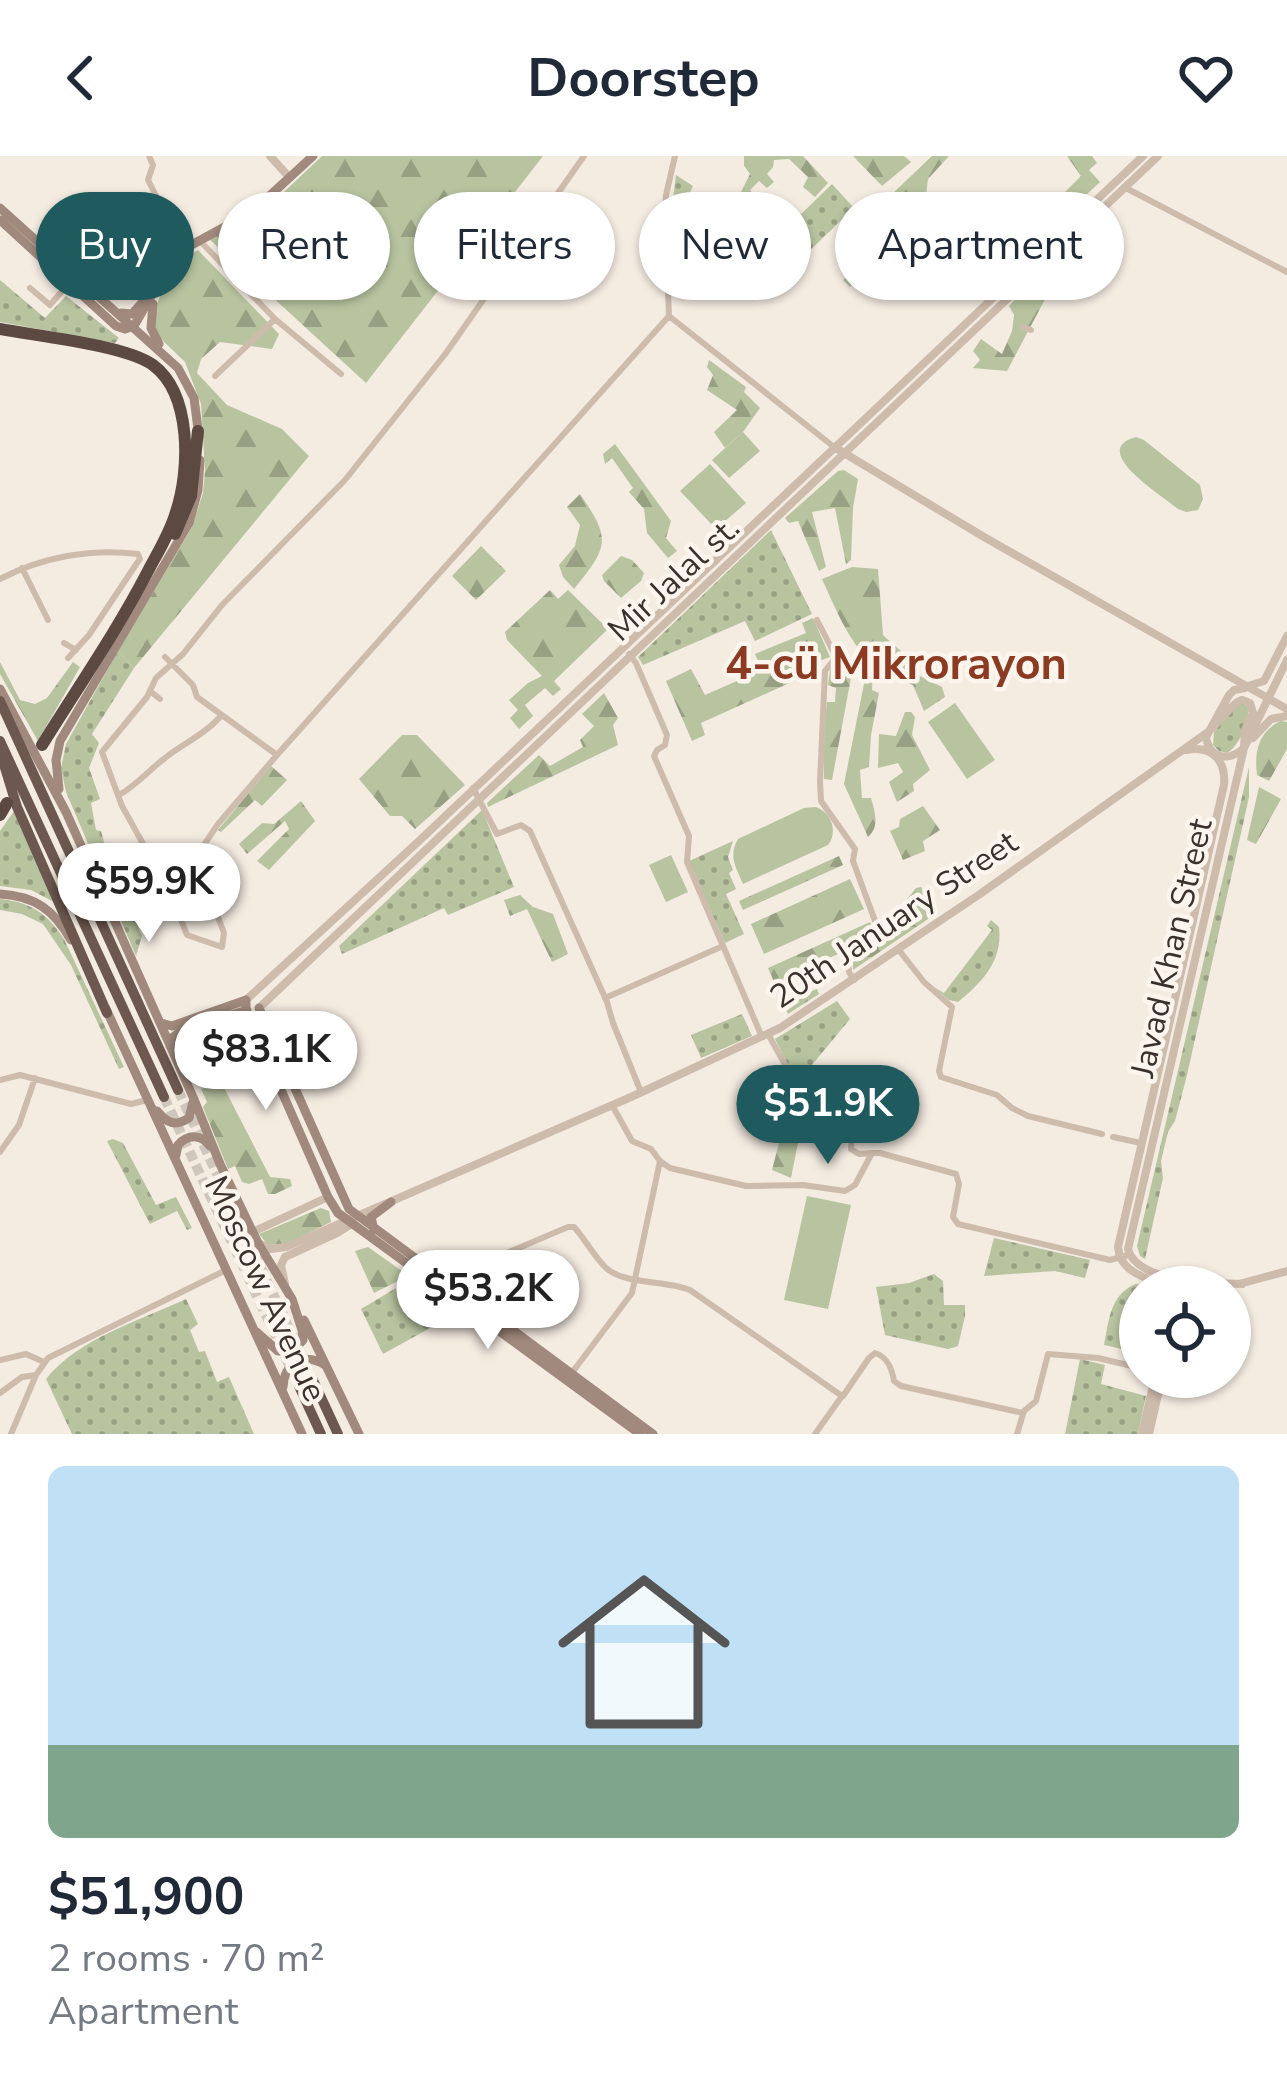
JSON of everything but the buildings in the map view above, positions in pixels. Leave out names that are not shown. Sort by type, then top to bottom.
[{"type":"highway","points":[[0,329],[134,356],[164,375],[178,396],[184,439],[181,494],[171,526],[138,590]]},
{"type":"highway","points":[[42,745],[189,506],[198,430]]},
{"type":"highway","points":[[0,701],[178,1090]]},
{"type":"highway","points":[[0,745],[17,807],[107,1012]]},
{"type":"highway","points":[[0,745],[164,1097]]},
{"type":"highway","name":"Moscow Avenue","points":[[313,1380],[338,1434]]},
{"type":"highway","name":"Moscow Avenue","points":[[299,1386],[321,1434]]},
{"type":"main road","points":[[194,242],[243,218],[313,156]]},
{"type":"main road","points":[[0,208],[171,360]]},
{"type":"main road","points":[[0,220],[36,253]]},
{"type":"main road","points":[[88,300],[125,329],[142,317],[150,300]]},
{"type":"main road","points":[[117,311],[129,315],[144,300]]},
{"type":"main road","points":[[66,812],[56,768],[60,741],[189,523],[198,490],[194,398],[151,328],[154,300]]},
{"type":"main road","points":[[0,689],[66,812],[193,1097],[191,1114],[177,1124],[164,1120],[148,1100]]},
{"type":"main road","name":"Moscow Avenue","points":[[0,894],[29,898],[56,917],[107,1012],[302,1434]]},
{"type":"main road","points":[[160,1022],[172,1026],[246,1005],[261,1014],[352,1221]]},
{"type":"main road","points":[[246,1005],[333,1207],[446,1283],[640,1434]]},
{"type":"main road","points":[[170,1046],[182,1031],[246,1005]]},
{"type":"main road","points":[[251,1023],[261,1014]]},
{"type":"main road","name":"Moscow Avenue","points":[[193,1097],[255,1238],[332,1374],[358,1434]]},
{"type":"main road","points":[[178,1166],[178,1145],[190,1137],[205,1140],[216,1156]]},
{"type":"main road","points":[[369,1230],[370,1217],[391,1202]]},
{"type":"main road","points":[[369,1230],[652,1434]]},
{"type":"main road","points":[[254,1330],[278,1352],[297,1348],[303,1335],[292,1299]]},
{"type":"main road","points":[[286,1399],[284,1375],[299,1360],[321,1362],[332,1374]]},
{"type":"street","points":[[149,156],[153,165],[148,180],[155,192]]},
{"type":"street","points":[[270,156],[289,178]]},
{"type":"street","points":[[218,917],[224,933],[222,947],[187,934],[171,893],[130,824],[102,752],[157,678],[222,605],[345,480],[446,353],[584,156]]},
{"type":"street","points":[[171,893],[218,824],[277,755],[669,316],[664,216],[675,156]]},
{"type":"street","points":[[1121,184],[1143,156]]},
{"type":"street","points":[[1121,184],[1157,156]]},
{"type":"street","points":[[1121,184],[1287,272]]},
{"type":"street","name":"Mir Jalal st.","points":[[261,1014],[476,793],[844,437],[1121,184]]},
{"type":"street","name":"Mir Jalal st.","points":[[246,1005],[629,655],[1121,184]]},
{"type":"street","points":[[199,239],[275,319],[341,374]]},
{"type":"street","points":[[30,288],[36,293]]},
{"type":"street","points":[[669,316],[843,454],[1287,711]]},
{"type":"street","points":[[214,376],[275,319]]},
{"type":"street","points":[[0,579],[51,558],[140,556],[89,635],[68,658]]},
{"type":"street","points":[[22,568],[48,620]]},
{"type":"street","points":[[818,620],[836,657],[825,671],[821,801],[855,849],[853,861],[878,929],[848,962],[854,980]]},
{"type":"street","points":[[1208,731],[1231,693],[1264,681],[1287,636]]},
{"type":"street","points":[[64,643],[76,650]]},
{"type":"street","points":[[629,655],[667,735],[654,756],[690,840],[687,862],[765,1036],[803,1097],[853,1122],[851,1149],[859,1154],[898,1157],[956,1174],[959,1184],[953,1216],[958,1224],[1110,1260],[1124,1257],[1140,1266]]},
{"type":"street","points":[[165,657],[193,685],[197,698],[277,755]]},
{"type":"street","name":"Javad Khan Street","points":[[1124,1257],[1244,748],[1287,660]]},
{"type":"street","points":[[1218,671],[1231,693]]},
{"type":"street","points":[[1274,686],[1276,698],[1287,711]]},
{"type":"street","points":[[1248,688],[1261,700],[1260,715]]},
{"type":"street","points":[[150,691],[160,699]]},
{"type":"street","name":"20th January Street","points":[[352,1221],[765,1036],[854,980],[1179,752],[1223,718],[1236,701],[1247,701],[1253,713],[1244,748]]},
{"type":"street","points":[[1179,752],[1196,748],[1229,757],[1271,719],[1287,711]]},
{"type":"street","points":[[119,795],[164,758],[204,734],[221,715]]},
{"type":"street","name":"Javad Khan Street","points":[[1124,1257],[1118,1244],[1224,785],[1224,767],[1207,744],[1208,731]]},
{"type":"street","points":[[476,793],[497,834],[527,827],[605,998],[641,1092]]},
{"type":"street","points":[[325,929],[333,938]]},
{"type":"street","points":[[605,998],[723,946]]},
{"type":"street","points":[[898,949],[952,1007],[940,1077],[997,1095],[1028,1116],[1102,1134]]},
{"type":"street","points":[[0,1080],[20,1075],[131,1104],[148,1100]]},
{"type":"street","points":[[0,1152],[19,1125],[35,1078]]},
{"type":"street","points":[[612,1105],[632,1141],[651,1149],[670,1168],[746,1186],[803,1185],[845,1191],[855,1185],[872,1154]]},
{"type":"street","points":[[1113,1137],[1141,1143]]},
{"type":"street","points":[[569,1377],[627,1300],[660,1161]]},
{"type":"street","points":[[328,1197],[255,1238],[272,1249],[283,1248],[352,1221]]},
{"type":"street","points":[[286,1287],[281,1264],[285,1256],[352,1221]]},
{"type":"street","points":[[446,1283],[457,1274],[571,1227],[610,1271],[690,1290],[842,1396]]},
{"type":"street","points":[[1124,1257],[1128,1266]]},
{"type":"street","points":[[11,1434],[44,1362],[226,1270]]},
{"type":"street","points":[[1251,1281],[1287,1271]]},
{"type":"street","points":[[815,1434],[869,1358],[879,1353],[901,1386],[1026,1410]]},
{"type":"street","points":[[0,1360],[26,1354],[44,1362]]},
{"type":"street","points":[[1017,1434],[1026,1410],[1036,1401],[1048,1354],[1119,1363]]},
{"type":"street","points":[[0,1393],[22,1377],[36,1375]]},
{"type":"street","points":[[1145,1434],[1154,1398]]},
{"type":"green space","points":[[322,156],[543,156],[515,192],[414,192],[414,300],[431,300],[366,383],[276,300],[390,300],[390,192],[284,192]]},
{"type":"green space","points":[[744,156],[803,156],[828,183],[815,197],[803,187],[808,177],[789,159],[774,160],[767,174],[774,182],[767,188],[759,181],[752,192],[741,192],[750,174]]},
{"type":"green space","points":[[853,156],[904,156],[911,162],[882,186]]},
{"type":"green space","points":[[932,156],[949,156],[928,179],[926,192],[894,192]]},
{"type":"green space","points":[[1067,156],[1092,156],[1097,163],[1089,170],[1100,182],[1089,192],[1065,192],[1081,176]]},
{"type":"green space","points":[[676,175],[693,186],[690,192],[674,192]]},
{"type":"green space","points":[[832,184],[839,192],[835,192],[835,226],[811,249],[811,204]]},
{"type":"green space","points":[[198,250],[218,271],[218,300],[246,300],[279,334],[272,349],[220,342],[201,359],[197,373],[227,405],[282,429],[309,456],[134,668],[118,651],[192,527],[203,493],[201,404],[185,362],[160,338],[153,314],[159,300],[194,300],[194,253]]},
{"type":"green space","points":[[0,280],[45,318],[62,300],[71,300],[119,338],[115,343],[0,322]]},
{"type":"green space","points":[[1015,300],[1045,300],[1007,371],[973,368],[980,360],[973,351],[981,339],[1002,354],[1012,331],[1014,315],[1009,306]]},
{"type":"green space","points":[[709,360],[746,387],[744,392],[760,408],[725,448],[714,432],[737,410],[707,390],[713,375],[707,367]]},
{"type":"green space","points":[[743,432],[760,451],[729,478],[712,460]]},
{"type":"green space","points":[[1136,437],[1200,485],[1203,499],[1198,510],[1178,509],[1133,473],[1120,452],[1123,443]]},
{"type":"green space","points":[[615,444],[671,521],[666,538],[677,551],[668,558],[647,533],[644,509],[629,492],[633,488],[612,458],[605,464],[603,454]]},
{"type":"green space","points":[[710,464],[746,503],[716,529],[680,491]]},
{"type":"green space","points":[[844,470],[858,479],[851,560],[846,564],[835,508],[812,512],[826,567],[819,571],[798,521],[789,523],[785,518]]},
{"type":"green space","points":[[580,494],[597,522],[602,542],[574,589],[559,565],[575,546],[580,525],[567,507]]},
{"type":"green space","points":[[771,530],[812,614],[755,641],[745,621],[643,665],[638,657]]},
{"type":"green space","points":[[481,546],[506,571],[476,600],[452,576]]},
{"type":"green space","points":[[621,556],[644,573],[621,598],[602,575]]},
{"type":"green space","points":[[852,567],[878,569],[883,635],[907,657],[916,674],[942,687],[945,697],[924,711],[913,685],[866,656],[838,614],[822,579]]},
{"type":"green space","points":[[550,590],[558,599],[568,590],[608,629],[554,681],[561,689],[553,696],[545,688],[525,705],[533,716],[519,729],[510,718],[518,710],[509,700],[542,676],[507,640],[505,632]]},
{"type":"green space","points":[[813,618],[830,657],[805,666],[807,675],[701,723],[705,735],[692,741],[666,681],[691,669],[705,695],[762,670],[755,654],[806,633],[802,623]]},
{"type":"green space","points":[[118,651],[134,668],[92,734],[99,743],[89,768],[100,799],[91,803],[118,894],[125,896],[142,936],[136,956],[66,792],[61,768],[66,744]]},
{"type":"green space","points":[[0,662],[20,700],[35,704],[47,698],[73,662],[80,667],[38,741],[0,674]]},
{"type":"green space","points":[[853,667],[832,780],[824,779],[824,732],[827,702],[835,702],[836,688],[828,685],[830,669]]},
{"type":"green space","points":[[867,669],[873,673],[872,690],[879,693],[869,767],[860,770],[862,798],[871,798],[875,814],[868,837],[844,784]]},
{"type":"green space","points":[[604,693],[618,718],[613,725],[618,745],[488,807],[539,755],[550,766],[583,747],[580,740],[594,726],[582,714]]},
{"type":"green space","points":[[955,703],[995,760],[967,779],[928,722]]},
{"type":"green space","points":[[1241,703],[1248,706],[1243,732],[1231,750],[1219,751],[1213,745],[1214,732]]},
{"type":"green space","points":[[905,712],[915,717],[912,735],[930,770],[913,784],[914,791],[897,802],[889,782],[903,772],[898,763],[878,768],[879,734],[896,736]]},
{"type":"green space","points":[[1287,722],[1287,749],[1269,781],[1257,775],[1257,751],[1267,731]]},
{"type":"green space","points":[[402,735],[417,735],[465,785],[415,829],[402,816],[390,816],[359,779]]},
{"type":"green space","points":[[271,766],[287,780],[262,806],[255,800],[218,830]]},
{"type":"green space","points":[[1249,767],[1249,797],[1187,1075],[1161,1161],[1163,1178],[1145,1259],[1137,1246]]},
{"type":"green space","points":[[1259,787],[1281,799],[1256,844],[1247,840]]},
{"type":"green space","points":[[301,801],[315,821],[269,870],[257,861],[289,829],[285,821],[247,854],[239,844],[262,823],[274,824]]},
{"type":"green space","points":[[923,806],[940,830],[923,841],[925,851],[903,860],[890,831]]},
{"type":"green space","points":[[816,807],[832,823],[828,845],[743,884],[733,856],[738,839],[804,808]]},
{"type":"green space","points":[[482,810],[514,887],[448,915],[444,908],[342,954],[339,946]]},
{"type":"green space","points":[[14,811],[54,902],[31,890],[0,886],[0,831]]},
{"type":"green space","points":[[733,841],[729,873],[736,889],[726,894],[744,934],[725,943],[689,861]]},
{"type":"green space","points":[[671,855],[688,892],[666,902],[649,865]]},
{"type":"green space","points":[[839,856],[843,865],[743,910],[739,901]]},
{"type":"green space","points":[[850,879],[864,909],[764,954],[751,924]]},
{"type":"green space","points":[[921,887],[937,913],[853,970],[853,960],[845,951],[790,975],[799,996],[817,989],[819,994],[788,1014],[768,968],[870,922],[879,934]]},
{"type":"green space","points":[[520,895],[533,907],[553,914],[568,954],[552,962],[527,909],[510,916],[504,900]]},
{"type":"green space","points":[[0,899],[30,906],[58,930],[124,1067],[119,1069],[71,965],[43,924],[0,910]]},
{"type":"green space","points":[[991,920],[999,927],[994,960],[958,1002],[949,1000],[934,987],[944,993],[992,930],[987,926]]},
{"type":"green space","points":[[837,1001],[850,1019],[797,1083],[775,1039]]},
{"type":"green space","points":[[742,1014],[752,1036],[701,1058],[691,1035]]},
{"type":"green space","points":[[221,1082],[270,1177],[290,1179],[292,1186],[268,1194],[262,1179],[242,1182],[235,1166],[228,1169],[203,1107],[207,1102],[201,1089]]},
{"type":"green space","points":[[797,1111],[803,1118],[791,1178],[772,1170],[779,1143],[771,1123]]},
{"type":"green space","points":[[107,1141],[123,1143],[156,1205],[176,1197],[192,1228],[187,1230],[177,1211],[150,1224]]},
{"type":"green space","points":[[807,1196],[851,1205],[828,1309],[784,1300]]},
{"type":"green space","points":[[321,1208],[329,1211],[331,1222],[286,1244],[268,1245],[259,1234]]},
{"type":"green space","points":[[994,1238],[1090,1260],[1085,1278],[1055,1271],[984,1276]]},
{"type":"green space","points":[[368,1247],[402,1271],[398,1281],[374,1293],[355,1251]]},
{"type":"green space","points":[[934,1274],[943,1281],[944,1305],[965,1305],[958,1346],[948,1349],[885,1335],[876,1287]]},
{"type":"green space","points":[[411,1279],[440,1306],[441,1322],[383,1354],[361,1309]]},
{"type":"green space","points":[[1119,1297],[1119,1348],[1104,1345]]},
{"type":"green space","points":[[186,1299],[198,1324],[190,1330],[199,1352],[205,1351],[217,1382],[229,1377],[254,1434],[72,1434],[46,1379],[92,1341]]},
{"type":"green space","points":[[1080,1359],[1105,1365],[1101,1384],[1119,1389],[1119,1398],[1146,1398],[1138,1434],[1065,1434]]},
{"type":"tunnel","points":[[178,1090],[313,1380]]},
{"type":"tunnel","points":[[164,1097],[299,1386]]},
{"type":"district","name":"4-cü Mikrorayon","points":[[896,664]]}]
